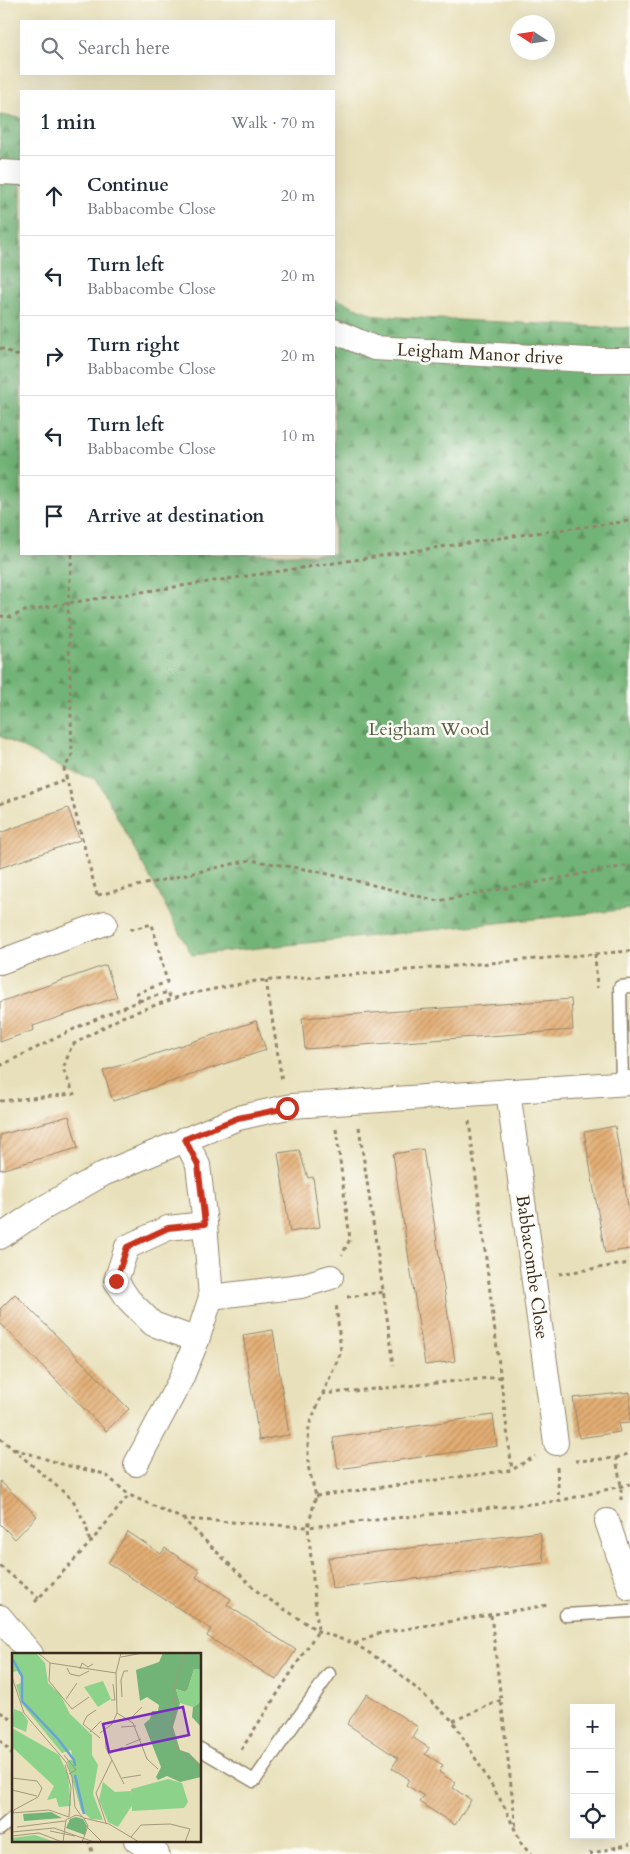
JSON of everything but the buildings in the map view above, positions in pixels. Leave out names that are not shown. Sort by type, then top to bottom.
[{"type":"street","points":[[0,172],[20,173]]},
{"type":"street","name":"Leigham Manor drive","points":[[335,331],[374,348],[588,360],[630,360]]},
{"type":"street","points":[[0,962],[105,923]]},
{"type":"street","points":[[2,1233],[103,1174],[238,1118],[287,1108],[626,1083]]},
{"type":"street","name":"Babbacombe Close","points":[[508,1091],[556,1443]]},
{"type":"street","points":[[136,1464],[181,1379],[197,1340],[211,1297],[198,1165],[185,1139]]},
{"type":"street","points":[[197,1340],[153,1324],[129,1300],[116,1281],[127,1247],[168,1228],[205,1224]]},
{"type":"street","points":[[211,1297],[301,1286],[331,1277]]},
{"type":"street","points":[[606,1521],[630,1588]]},
{"type":"street","points":[[0,1617],[30,1653]]},
{"type":"street","points":[[139,1842],[157,1854]]},
{"type":"lane","points":[[626,1083],[620,987],[630,986]]},
{"type":"lane","points":[[566,1615],[630,1611]]},
{"type":"lane","points":[[201,1750],[254,1781],[329,1674]]},
{"type":"lane","points":[[0,1829],[12,1819]]},
{"type":"path","points":[[0,348],[20,357]]},
{"type":"path","points":[[0,616],[11,617],[24,611],[68,603],[527,534],[630,521]]},
{"type":"path","points":[[72,555],[68,603],[72,755],[64,769],[105,923],[116,925],[123,931],[152,924],[167,982],[136,993],[139,1001]]},
{"type":"path","points":[[0,804],[66,779]]},
{"type":"path","points":[[97,895],[250,860],[316,871],[438,901],[630,865]]},
{"type":"path","points":[[0,1101],[74,1094],[63,1069],[72,1044],[122,1017],[184,995],[266,980],[349,975],[630,951]]},
{"type":"path","points":[[266,980],[287,1108]]},
{"type":"path","points":[[0,1066],[80,1026],[139,1001],[168,992],[171,1000]]},
{"type":"path","points":[[465,1094],[512,1470]]},
{"type":"path","points":[[230,1767],[318,1631],[308,1527],[316,1496],[308,1466],[308,1442],[309,1425],[340,1352],[338,1309],[331,1277],[350,1240],[344,1103]]},
{"type":"path","points":[[344,1103],[394,1366]]},
{"type":"path","points":[[534,1278],[630,1263]]},
{"type":"path","points":[[321,1394],[500,1377]]},
{"type":"path","points":[[0,1438],[73,1500],[86,1525],[90,1543]]},
{"type":"path","points":[[316,1496],[512,1470],[556,1443]]},
{"type":"path","points":[[556,1443],[577,1462],[616,1458],[630,1453]]},
{"type":"path","points":[[556,1443],[559,1501]]},
{"type":"path","points":[[12,1449],[105,1474],[129,1495],[183,1519],[258,1592],[318,1631],[355,1644],[393,1668],[453,1721],[504,1806],[522,1845],[531,1854]]},
{"type":"path","points":[[606,1521],[622,1510],[621,1486],[616,1458]]},
{"type":"path","points":[[183,1519],[308,1527],[559,1501],[630,1484]]},
{"type":"path","points":[[35,1602],[90,1543],[129,1495]]},
{"type":"path","points":[[0,1566],[39,1598]]},
{"type":"path","points":[[355,1644],[376,1634],[556,1604]]},
{"type":"path","points":[[490,1615],[516,1832]]},
{"type":"path","points":[[453,1721],[501,1700]]},
{"type":"path","points":[[0,1712],[12,1719]]},
{"type":"path","points":[[0,1740],[12,1754]]},
{"type":"path","points":[[88,1842],[93,1854]]},
{"type":"path","points":[[589,1854],[630,1844]]},
{"type":"green space","name":"Leigham Wood","points":[[0,115],[20,118],[20,555],[335,555],[335,298],[377,316],[630,327],[630,909],[192,955],[96,778],[64,769],[0,736]]},
{"type":"route","points":[[116,1281],[127,1247],[168,1228],[205,1224],[198,1165],[185,1139],[238,1118],[287,1108]]}]
